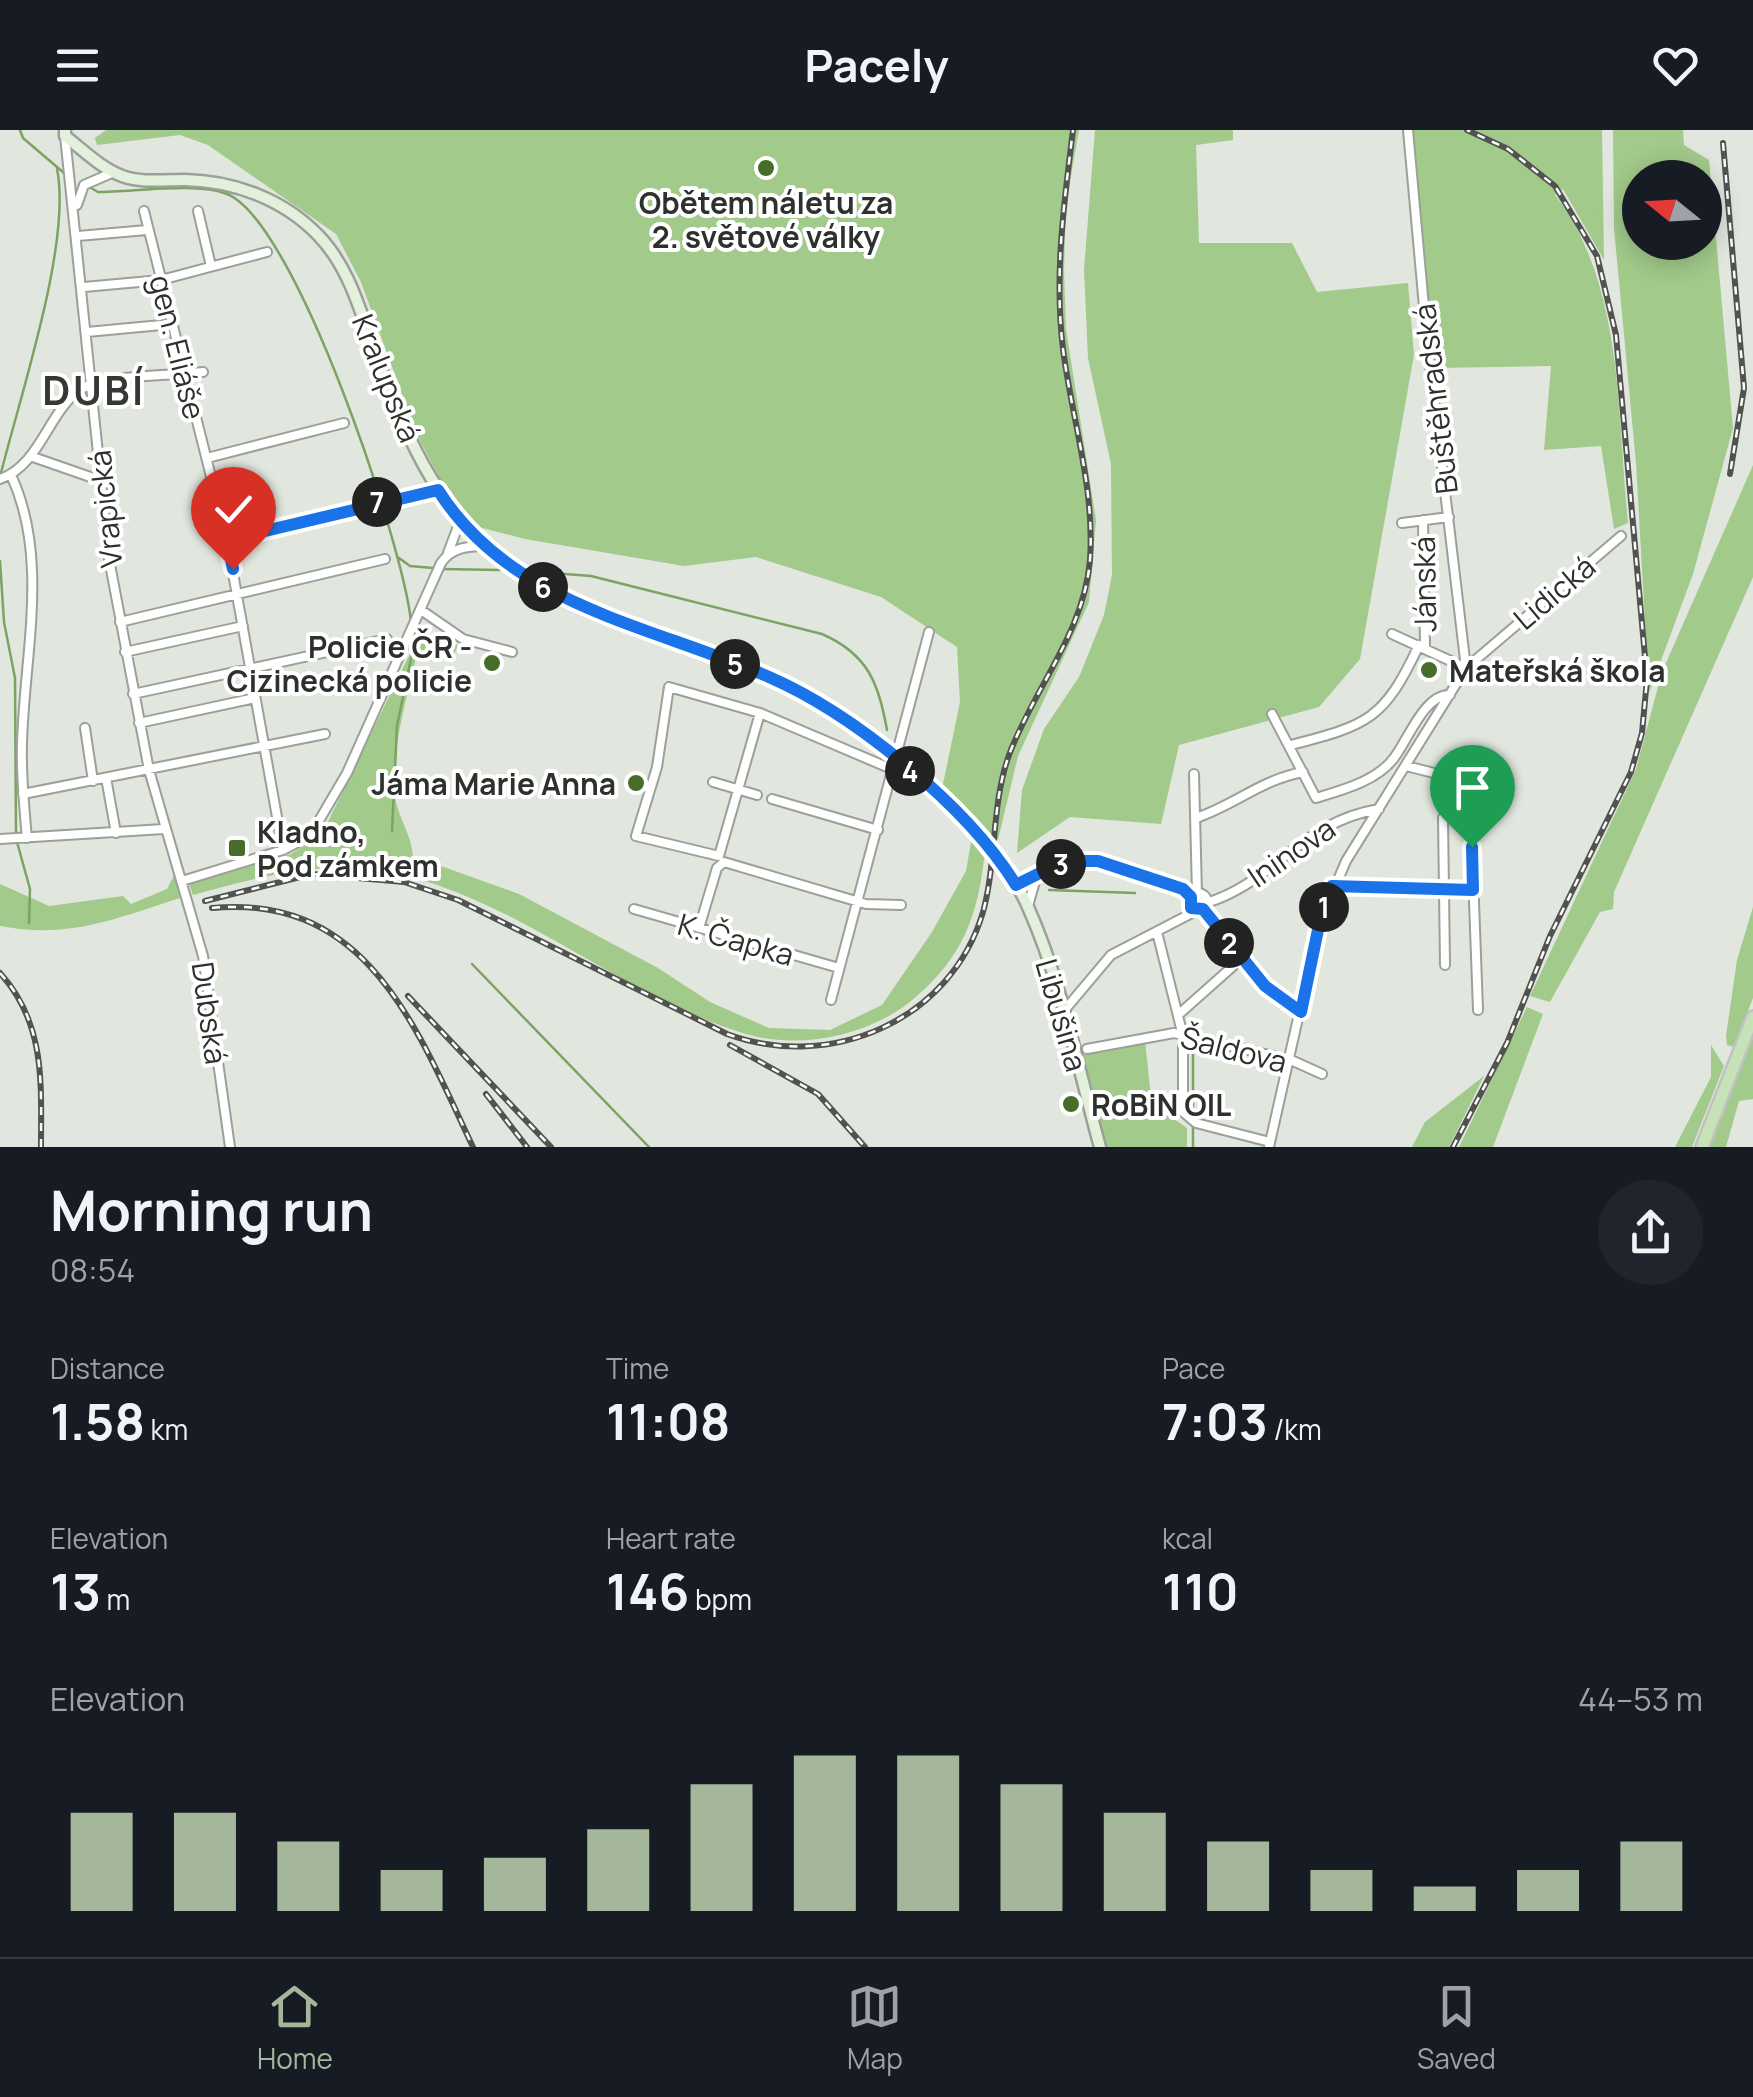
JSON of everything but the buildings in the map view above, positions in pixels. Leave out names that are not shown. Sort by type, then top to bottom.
[{"type":"main road","name":"Kralupská","points":[[65,133],[114,172],[128,178],[193,180],[249,191],[283,208],[314,231],[352,286],[405,426],[438,490],[460,521],[485,546],[521,575],[592,612],[768,676],[814,698],[1000,859],[1016,885]]},
{"type":"main road","name":"Libušina","points":[[1016,885],[1028,906],[1063,1012],[1100,1147]]},
{"type":"main road","points":[[1702,1147],[1753,1017]]},
{"type":"street","name":"Buštěhradská","points":[[1408,130],[1466,668]]},
{"type":"street","name":"Vrapická","points":[[65,133],[120,622],[148,770],[182,881]]},
{"type":"street","points":[[76,209],[84,185],[114,172]]},
{"type":"street","name":"gen. Eliáše","points":[[144,211],[227,540],[283,850]]},
{"type":"street","points":[[198,212],[211,266]]},
{"type":"street","points":[[78,236],[147,230]]},
{"type":"street","points":[[84,287],[161,280],[267,252]]},
{"type":"street","points":[[87,332],[172,324]]},
{"type":"street","points":[[0,479],[10,476],[30,456],[76,392],[92,384],[203,372]]},
{"type":"street","points":[[207,458],[344,424]]},
{"type":"street","points":[[30,456],[102,481]]},
{"type":"street","points":[[10,476],[27,510],[34,570],[22,730],[27,838]]},
{"type":"street","points":[[227,540],[438,490]]},
{"type":"street","name":"Jánská","points":[[1402,523],[1449,517]]},
{"type":"street","name":"Jánská","points":[[1290,745],[1372,718],[1401,684],[1422,646],[1424,520]]},
{"type":"street","points":[[182,881],[283,850],[310,836],[329,810],[460,521]]},
{"type":"street","name":"Lidická","points":[[1269,1144],[1319,925],[1332,886],[1466,668],[1621,536]]},
{"type":"street","points":[[448,553],[485,546]]},
{"type":"street","points":[[120,622],[385,559]]},
{"type":"street","points":[[419,615],[463,639],[512,652]]},
{"type":"street","points":[[125,652],[243,626]]},
{"type":"street","points":[[831,1000],[930,632]]},
{"type":"street","points":[[1392,634],[1466,668]]},
{"type":"street","points":[[133,694],[387,639]]},
{"type":"street","name":"Kralupská","points":[[721,858],[636,836],[657,767],[668,686],[760,713],[895,765]]},
{"type":"street","name":"Lidická","points":[[1303,772],[1311,796],[1358,783],[1394,759],[1432,700],[1450,695]]},
{"type":"street","points":[[140,723],[255,698]]},
{"type":"street","points":[[699,928],[760,713]]},
{"type":"street","points":[[1199,817],[1240,800],[1258,784],[1303,772],[1272,714]]},
{"type":"street","points":[[85,728],[92,781]]},
{"type":"street","points":[[23,794],[325,734]]},
{"type":"street","points":[[1406,766],[1442,775],[1442,784]]},
{"type":"street","points":[[1194,774],[1199,817],[1190,906],[1202,908]]},
{"type":"street","points":[[106,778],[116,832]]},
{"type":"street","points":[[713,782],[756,795]]},
{"type":"street","points":[[772,799],[878,830]]},
{"type":"street","name":"Ininova","points":[[1063,1012],[1111,955],[1262,873],[1313,831],[1340,818],[1379,808]]},
{"type":"street","points":[[1442,818],[1445,965]]},
{"type":"street","points":[[0,839],[164,829]]},
{"type":"street","points":[[1472,847],[1478,1010]]},
{"type":"street","points":[[721,858],[859,900],[901,904]]},
{"type":"street","points":[[1016,885],[1064,861],[1098,861],[1138,871],[1194,895],[1265,986],[1301,1012]]},
{"type":"street","points":[[1028,906],[1036,878]]},
{"type":"street","name":"Dubská","points":[[182,881],[203,956],[230,1147]]},
{"type":"street","points":[[1332,886],[1473,890]]},
{"type":"street","name":"K. Čapka","points":[[634,909],[838,968]]},
{"type":"street","points":[[1157,932],[1183,1036],[1182,1106],[1192,1121],[1269,1144]]},
{"type":"street","points":[[1178,1015],[1241,959]]},
{"type":"street","name":"Šaldova","points":[[1087,1049],[1159,1033],[1291,1060],[1322,1074]]},
{"type":"green space","points":[[106,130],[1079,130],[1066,204],[1064,271],[1066,329],[1096,520],[1089,602],[1018,756],[998,840],[942,789],[960,702],[957,647],[881,597],[756,557],[684,566],[525,539],[463,523],[417,435],[361,282],[336,234],[208,145],[180,135],[97,145],[95,138]]},
{"type":"green space","points":[[1095,130],[1233,130],[1233,140],[1196,145],[1199,243],[1292,243],[1317,292],[1408,283],[1414,355],[1360,659],[1319,707],[1179,745],[1161,824],[1070,817],[1017,853],[1022,790],[1044,729],[1079,677],[1104,615],[1112,575],[1111,464],[1088,358],[1084,270]]},
{"type":"green space","points":[[1412,130],[1602,130],[1604,260],[1563,189],[1555,195],[1577,230],[1606,309],[1618,395],[1628,523],[1614,529],[1601,446],[1544,450],[1551,366],[1434,368]]},
{"type":"green space","points":[[1613,130],[1683,130],[1684,145],[1709,160],[1622,160],[1622,260],[1718,260],[1733,428],[1693,574],[1649,693],[1636,463],[1614,228]]},
{"type":"green space","points":[[1753,465],[1753,577],[1614,892],[1613,909],[1600,912],[1550,1002],[1530,996],[1636,769],[1662,672]]},
{"type":"green space","points":[[421,631],[458,645],[453,657],[418,650],[401,723],[395,797],[413,856],[519,894],[658,968],[710,1002],[769,1028],[830,1030],[882,1005],[932,932],[966,871],[972,837],[985,851],[978,896],[965,935],[944,969],[894,1013],[832,1037],[788,1041],[746,1034],[701,1018],[486,905],[395,873],[319,869],[268,876],[193,895],[189,884],[291,854],[322,834]]},
{"type":"green space","points":[[174,875],[180,898],[113,920],[48,930],[0,926],[0,884],[49,906],[123,896],[131,904],[167,889]]},
{"type":"green space","points":[[1753,907],[1753,998],[1734,1047],[1727,1045],[1726,1036],[1737,960]]},
{"type":"green space","points":[[1527,1007],[1543,1014],[1493,1147],[1459,1147]]},
{"type":"green space","points":[[1753,1035],[1753,1099],[1739,1101],[1726,1147],[1709,1147]]},
{"type":"green space","points":[[1145,1041],[1152,1106],[1171,1104],[1174,1119],[1187,1128],[1187,1147],[1104,1147],[1080,1056]]},
{"type":"green space","points":[[1711,1045],[1724,1066],[1692,1147],[1675,1147],[1711,1077]]},
{"type":"green space","points":[[1484,1076],[1449,1147],[1412,1147],[1425,1122]]},
{"type":"waterway","points":[[20,130],[23,138],[64,173]]},
{"type":"waterway","points":[[1,473],[51,277],[60,200],[57,169]]},
{"type":"waterway","points":[[91,188],[98,192],[214,190],[227,194],[254,217],[284,262],[342,390],[389,527],[411,622]]},
{"type":"waterway","points":[[399,558],[410,566],[433,568]]},
{"type":"waterway","points":[[0,561],[4,622],[15,678],[16,834]]},
{"type":"waterway","points":[[441,569],[500,570]]},
{"type":"waterway","points":[[526,571],[591,576],[822,634],[850,651],[869,672],[887,730]]},
{"type":"waterway","points":[[392,831],[397,726],[413,649],[412,635]]},
{"type":"waterway","points":[[17,842],[30,889],[29,923]]},
{"type":"waterway","points":[[1049,890],[1135,893]]},
{"type":"waterway","points":[[472,964],[649,1147]]},
{"type":"waterway","points":[[1193,1043],[1193,1116]]},
{"type":"waterway","points":[[1193,1124],[1193,1147]]},
{"type":"railway","points":[[205,901],[312,874],[404,882],[458,900],[727,1034],[766,1044],[806,1046],[845,1041],[882,1028],[915,1009],[944,982],[967,950],[983,912],[999,793],[1009,755],[1068,636],[1086,587],[1089,507],[1060,321],[1061,239],[1073,130]]},
{"type":"railway","points":[[1453,1147],[1507,1043],[1550,936],[1631,772],[1642,733],[1647,679],[1616,335],[1597,256],[1555,186],[1508,149],[1467,130]]},
{"type":"railway","points":[[1723,143],[1744,388],[1730,474]]},
{"type":"railway","points":[[212,908],[266,909],[311,923],[349,946],[380,978],[407,1016],[473,1147]]},
{"type":"railway","points":[[0,973],[26,1013],[38,1055],[41,1147]]},
{"type":"railway","points":[[408,996],[551,1147]]},
{"type":"railway","points":[[730,1045],[818,1094],[865,1147]]},
{"type":"railway","points":[[486,1094],[527,1147]]},
{"type":"place","name":"Obětem náletu za 2. světové války","points":[[766,168]]},
{"type":"place","name":"Policie ČR - Cizinecká policie","points":[[492,663]]},
{"type":"place","name":"Mateřská škola","points":[[1429,670]]},
{"type":"place","name":"Jáma Marie Anna","points":[[636,783]]},
{"type":"place","name":"Kladno, Pod zámkem","points":[[237,848]]},
{"type":"place","name":"RoBiN OIL","points":[[1071,1104]]},
{"type":"district","name":"DUBÍ","points":[[94,389]]},
{"type":"route","points":[[233,569],[227,540],[438,490],[460,521],[521,575],[592,612],[768,676],[844,717],[933,792],[1000,859],[1016,885],[1064,861],[1098,861],[1138,871],[1183,889],[1191,897],[1191,908],[1203,909],[1265,986],[1301,1012],[1319,925],[1332,886],[1473,890],[1472,847]]}]
